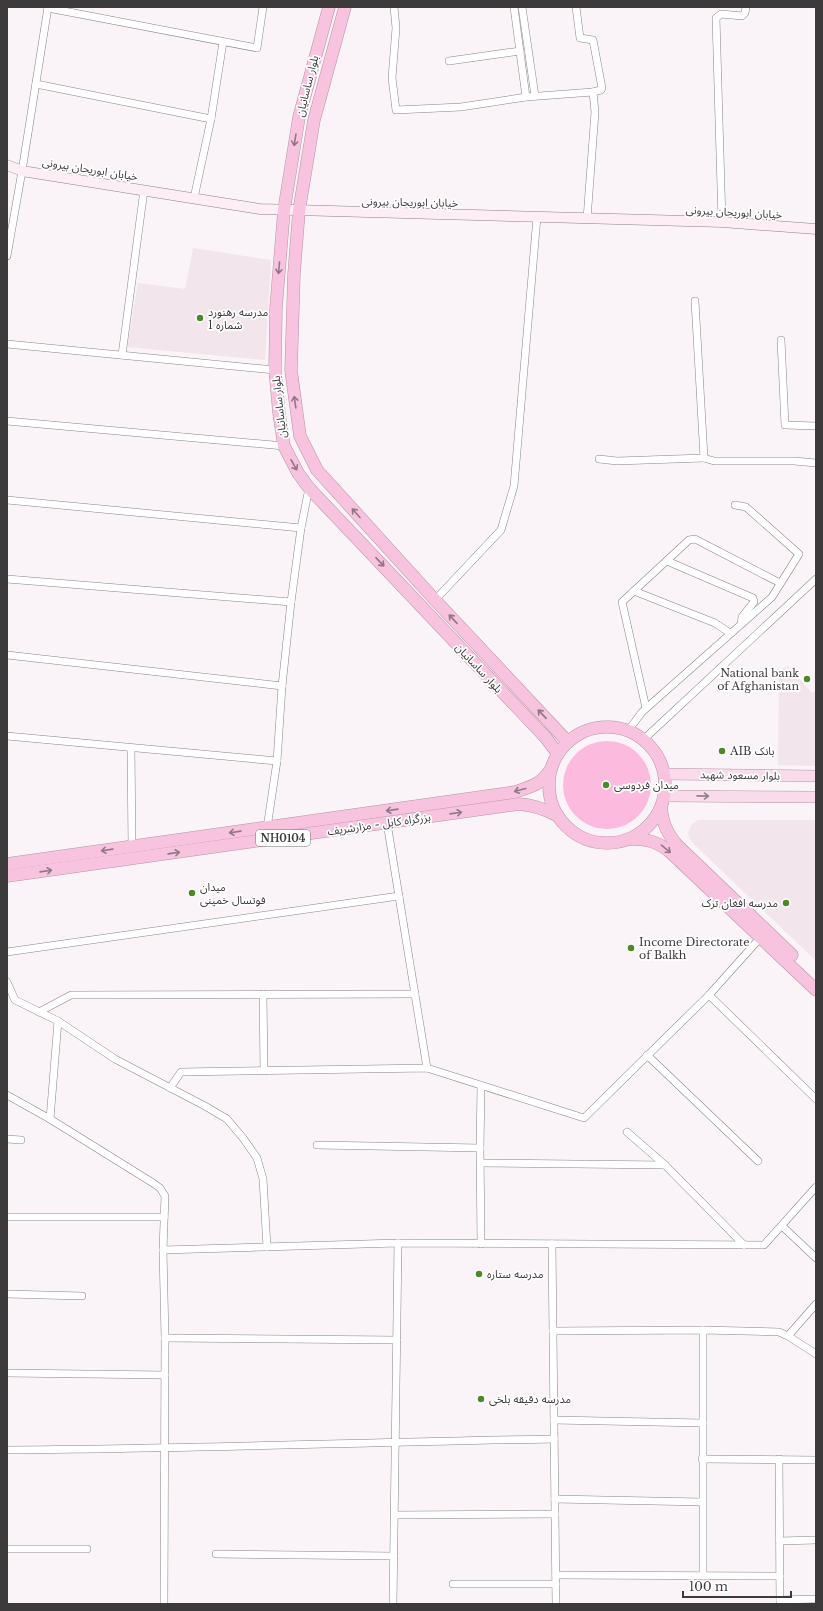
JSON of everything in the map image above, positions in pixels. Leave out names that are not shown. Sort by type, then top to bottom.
[{"type":"highway","name":"بلوار ساسانیان","points":[[329,7],[299,116],[284,210],[276,308],[275,370],[278,412],[284,446],[298,473],[309,488],[546,738],[558,754]]},
{"type":"highway","name":"بلوار ساسانیان","points":[[345,7],[314,120],[299,211],[294,274],[290,370],[300,436],[317,470],[435,600],[568,742]]},
{"type":"highway","name":"NH0104","points":[[630,839],[648,826],[661,808],[664,796],[664,774],[656,755],[643,740],[628,732],[610,728],[591,730],[579,735],[568,742],[558,754],[552,769],[549,785],[558,816],[568,828],[582,837],[598,842],[614,843],[630,839],[646,839],[660,844],[714,887],[816,978]]},
{"type":"highway","name":"بزرگراه کابل - مزارشریف","points":[[7,864],[515,792],[531,787],[543,780],[552,769]]},
{"type":"highway","name":"بزرگراه کابل - مزارشریف","points":[[7,876],[519,804],[532,805],[545,809],[558,816]]},
{"type":"highway","name":"NH0104","points":[[661,808],[663,823],[667,834],[761,938],[816,990]]},
{"type":"main road","name":"بلوار مسعود شهید","points":[[664,774],[816,776]]},
{"type":"main road","name":"بلوار مسعود شهید","points":[[664,796],[816,797]]},
{"type":"street","points":[[7,256],[48,8],[257,48],[263,7]]},
{"type":"street","points":[[394,7],[396,28],[392,78],[396,110],[461,107],[526,97],[593,92],[601,90],[602,88],[594,40],[580,38],[576,7]]},
{"type":"street","points":[[514,7],[526,97]]},
{"type":"street","points":[[522,7],[535,96]]},
{"type":"street","points":[[722,222],[716,18],[721,14],[742,16],[745,13],[746,7]]},
{"type":"street","points":[[194,198],[211,119],[224,42]]},
{"type":"street","points":[[448,61],[520,51]]},
{"type":"street","points":[[36,84],[211,119]]},
{"type":"street","points":[[586,219],[595,112],[593,92]]},
{"type":"street","name":"خیابان ابوریحان بیرونی","points":[[7,165],[22,171],[260,209],[722,222],[816,229]]},
{"type":"street","points":[[122,355],[144,190]]},
{"type":"street","points":[[435,600],[501,530],[514,486],[537,217]]},
{"type":"street","points":[[695,301],[704,458]]},
{"type":"street","points":[[781,340],[785,425],[816,426]]},
{"type":"street","points":[[7,344],[275,370]]},
{"type":"street","points":[[7,421],[284,446]]},
{"type":"street","points":[[599,459],[617,462],[704,458],[714,460],[794,461],[816,463]]},
{"type":"street","points":[[267,828],[277,761],[282,686],[300,528],[309,488]]},
{"type":"street","points":[[7,500],[300,528]]},
{"type":"street","points":[[628,732],[646,708],[772,597],[799,554],[746,507],[735,505]]},
{"type":"street","points":[[646,708],[622,602],[689,540],[695,539],[780,583]]},
{"type":"street","points":[[667,561],[753,598],[754,602],[742,617],[741,624]]},
{"type":"street","points":[[7,579],[291,602]]},
{"type":"street","points":[[643,740],[816,579]]},
{"type":"street","points":[[634,591],[715,623],[730,633]]},
{"type":"street","points":[[7,655],[282,686]]},
{"type":"street","points":[[7,736],[277,761]]},
{"type":"street","points":[[131,748],[132,847]]},
{"type":"street","points":[[387,823],[427,1068]]},
{"type":"street","points":[[7,952],[399,896]]},
{"type":"street","points":[[170,1088],[181,1072],[427,1068],[584,1118],[709,995],[761,938]]},
{"type":"street","points":[[7,982],[15,1000],[58,1021],[115,1059],[227,1119],[258,1158],[263,1179],[267,1247]]},
{"type":"street","points":[[263,994],[264,1071]]},
{"type":"street","points":[[39,1012],[71,995],[415,994]]},
{"type":"street","points":[[709,995],[816,1099]]},
{"type":"street","points":[[7,1004],[15,1000]]},
{"type":"street","points":[[50,1119],[58,1021]]},
{"type":"street","points":[[647,1055],[758,1161]]},
{"type":"street","points":[[481,1086],[481,1244]]},
{"type":"street","points":[[7,1095],[50,1119],[160,1188],[165,1196],[163,1250],[165,1338],[164,1604]]},
{"type":"street","points":[[627,1132],[665,1165],[744,1245]]},
{"type":"street","points":[[7,1139],[21,1140]]},
{"type":"street","points":[[317,1145],[480,1148]]},
{"type":"street","points":[[481,1163],[665,1165]]},
{"type":"street","points":[[163,1250],[398,1243],[764,1245],[816,1187]]},
{"type":"street","points":[[7,1217],[164,1217]]},
{"type":"street","points":[[782,1226],[816,1258]]},
{"type":"street","points":[[393,1604],[398,1243]]},
{"type":"street","points":[[552,1244],[556,1604]]},
{"type":"street","points":[[7,1294],[82,1296]]},
{"type":"street","points":[[788,1336],[816,1304]]},
{"type":"street","points":[[553,1331],[703,1330],[779,1332],[816,1354]]},
{"type":"street","points":[[703,1330],[703,1576]]},
{"type":"street","points":[[165,1338],[397,1340]]},
{"type":"street","points":[[7,1373],[165,1375]]},
{"type":"street","points":[[554,1420],[703,1423]]},
{"type":"street","points":[[7,1450],[165,1449],[554,1439]]},
{"type":"street","points":[[702,1459],[816,1460]]},
{"type":"street","points":[[779,1459],[780,1602],[816,1599]]},
{"type":"street","points":[[555,1499],[702,1502]]},
{"type":"street","points":[[395,1515],[555,1514]]},
{"type":"street","points":[[780,1541],[816,1540]]},
{"type":"street","points":[[7,1549],[87,1549]]},
{"type":"street","points":[[216,1554],[394,1556]]},
{"type":"street","points":[[556,1575],[780,1576]]},
{"type":"street","points":[[453,1584],[556,1584]]},
{"type":"shaded area","name":"مدرسه رهنورد شماره 1","points":[[193,248],[271,260],[265,360],[127,347],[138,283],[185,289]]},
{"type":"shaded area","points":[[788,666],[812,693],[815,691],[815,766],[778,765],[779,671]]},
{"type":"shaded area","points":[[607,741],[624,744],[632,748],[644,760],[648,768],[651,785],[648,802],[644,810],[632,822],[624,826],[607,829],[590,826],[582,822],[570,810],[566,802],[563,785],[566,768],[570,760],[582,748],[590,744]]},
{"type":"shaded area","name":"مدرسه افغان ترک","points":[[698,820],[816,820],[816,961],[689,838],[688,832],[692,824]]},
{"type":"place","name":"مدرسه رهنورد شماره 1","points":[[200,318]]},
{"type":"place","name":"National bank of Afghanistan","points":[[807,679]]},
{"type":"place","name":"AIB بانک","points":[[722,751]]},
{"type":"place","name":"میدان فردوسی","points":[[606,785]]},
{"type":"place","name":"میدان فوتسال خمینی","points":[[192,893]]},
{"type":"place","name":"مدرسه افغان ترک","points":[[786,903]]},
{"type":"place","name":"Income Directorate of Balkh","points":[[631,948]]},
{"type":"place","name":"مدرسه ستاره","points":[[479,1274]]},
{"type":"place","name":"مدرسه دقيقه بلخى","points":[[481,1399]]}]
